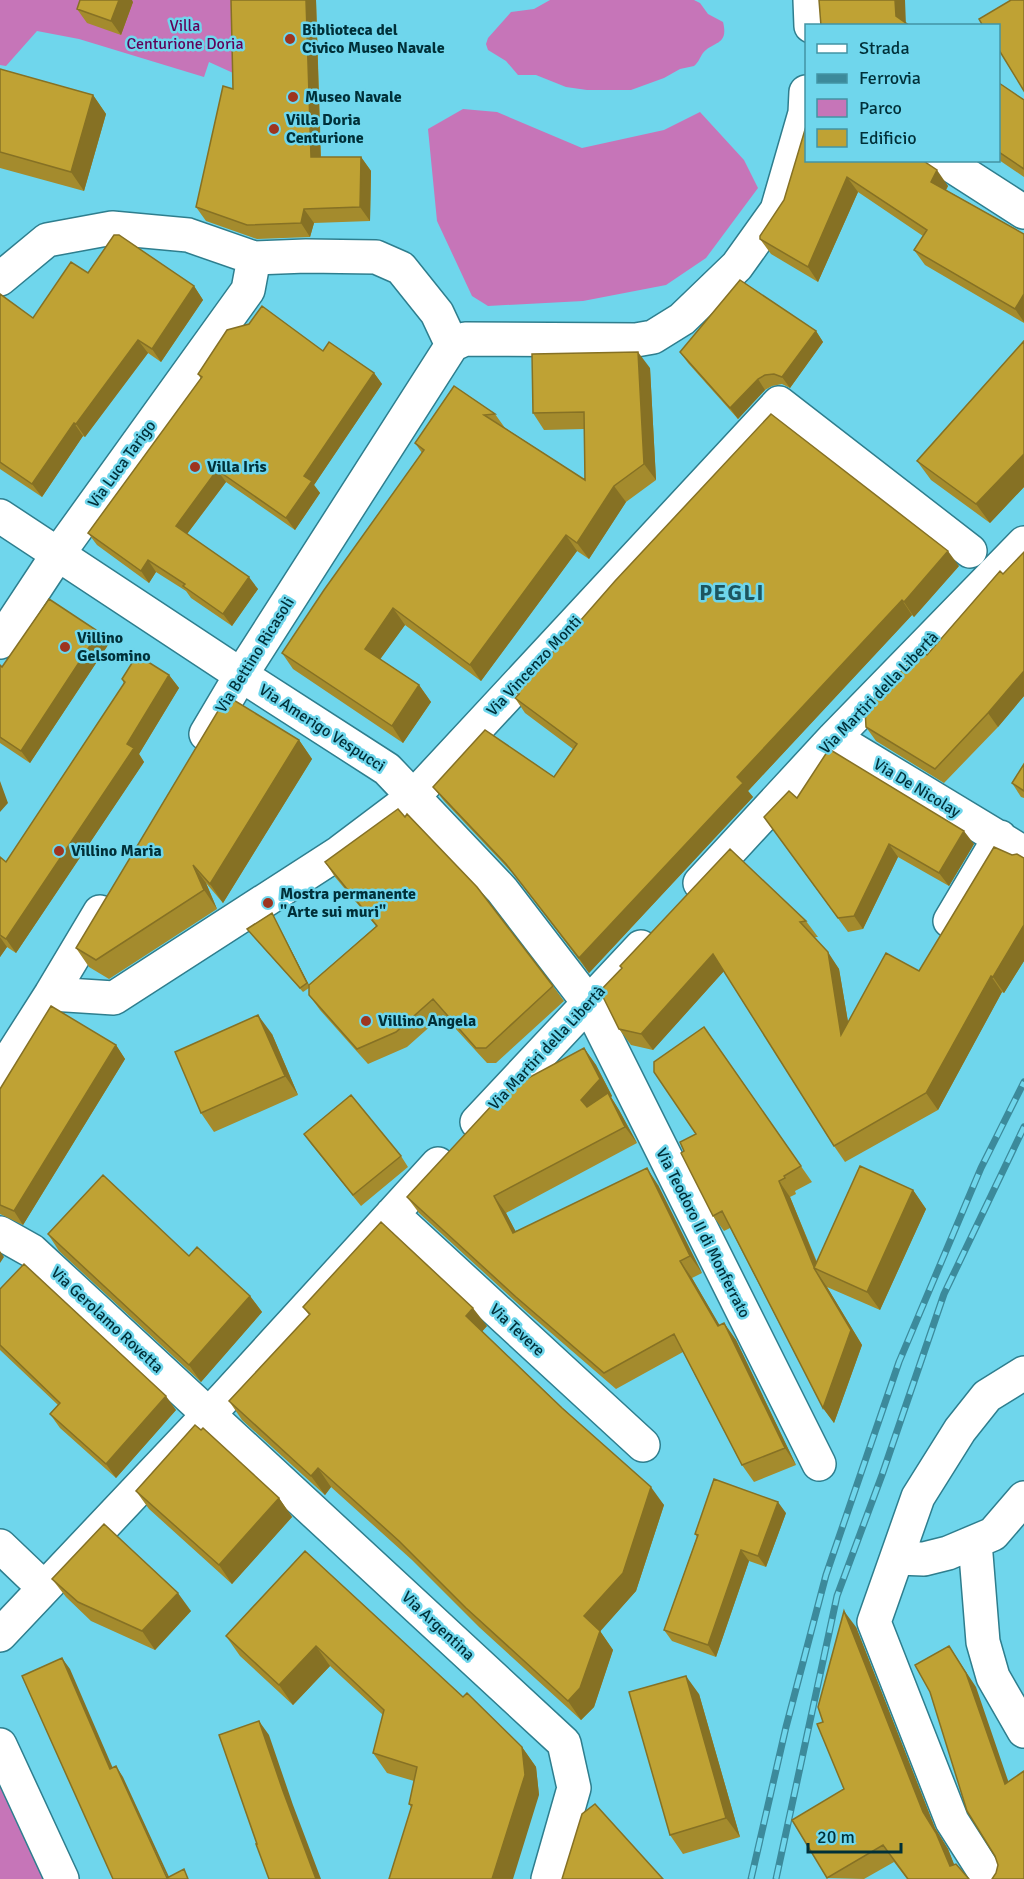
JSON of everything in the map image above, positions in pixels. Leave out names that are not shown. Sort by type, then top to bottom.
[{"type":"street","points":[[810,0],[811,24]]},
{"type":"street","points":[[0,279],[47,240],[112,228],[188,235],[251,274],[306,256],[376,257],[401,268],[458,342],[636,340],[653,337],[682,319],[736,266],[777,210],[805,110]]},
{"type":"street","points":[[945,162],[1024,213]]},
{"type":"street","name":"Via Luca Tarigo","points":[[0,642],[251,274]]},
{"type":"street","name":"Via Bettino Ricasoli","points":[[193,756],[241,675],[458,342]]},
{"type":"street","name":"Via Vincenzo Monti","points":[[51,994],[114,998],[340,852],[413,797],[779,403],[970,552]]},
{"type":"street","name":"Via Amerigo Vespucci","points":[[0,516],[387,769],[502,890],[588,1002]]},
{"type":"street","name":"Via Martiri della Libertà","points":[[684,901],[834,738],[1024,543]]},
{"type":"street","name":"Via De Nicolay","points":[[834,738],[1012,845],[937,942]]},
{"type":"street","points":[[0,1074],[114,888]]},
{"type":"street","name":"Via Martiri della Libertà","points":[[0,1635],[209,1414],[660,926]]},
{"type":"street","name":"Via Teodoro II di Monferrato","points":[[588,1002],[819,1464]]},
{"type":"street","name":"Via Tevere","points":[[392,1214],[643,1445]]},
{"type":"street","name":"Via Gerolamo Rovetta","points":[[0,1233],[32,1251],[209,1414]]},
{"type":"street","points":[[989,1879],[952,1821],[874,1622],[918,1497],[960,1430],[987,1396],[1024,1372]]},
{"type":"street","name":"Via Argentina","points":[[209,1414],[564,1743],[574,1788],[548,1879]]},
{"type":"street","points":[[897,1558],[924,1559],[948,1553],[993,1534],[1024,1498]]},
{"type":"street","points":[[975,1542],[983,1642],[993,1677],[1024,1731]]},
{"type":"street","points":[[0,1546],[44,1588]]},
{"type":"street","points":[[0,1745],[62,1879]]},
{"type":"green space","name":"Villa Centurione Doria","points":[[0,0],[240,0],[242,77],[209,62],[204,77],[79,39],[37,31],[6,66],[0,65]]},
{"type":"green space","points":[[550,0],[694,0],[700,3],[708,14],[723,22],[724,35],[719,42],[703,53],[694,66],[680,69],[664,78],[631,90],[587,90],[566,87],[536,75],[518,75],[506,61],[488,50],[486,44],[488,38],[511,12],[534,9]]},
{"type":"green space","points":[[463,109],[497,112],[582,148],[664,130],[700,112],[744,160],[758,188],[706,258],[666,285],[583,301],[488,306],[472,296],[437,221],[428,129]]},
{"type":"green space","points":[[0,1770],[49,1879],[0,1879]]},
{"type":"building","points":[[80,0],[119,0],[111,21],[77,9]]},
{"type":"building","name":"Villa Doria Centurione","points":[[231,0],[306,0],[311,157],[361,157],[360,207],[304,209],[301,223],[247,225],[196,207],[223,86],[233,89]]},
{"type":"building","points":[[819,0],[895,0],[896,16],[907,24],[821,24]]},
{"type":"building","points":[[1011,0],[1024,0],[1024,91],[1000,52],[1000,24],[982,24],[979,19]]},
{"type":"building","points":[[0,69],[93,95],[71,172],[0,152]]},
{"type":"building","points":[[1000,84],[1024,100],[1024,169],[1000,153]]},
{"type":"building","points":[[805,130],[805,162],[925,162],[937,170],[931,182],[1024,234],[1024,294],[1015,309],[914,250],[927,230],[847,177],[808,267],[760,239],[784,200]]},
{"type":"building","points":[[114,235],[119,235],[194,286],[152,349],[138,340],[76,424],[74,423],[32,484],[0,462],[0,294],[33,318],[71,262],[88,273]]},
{"type":"building","points":[[740,280],[816,331],[782,377],[774,374],[758,379],[730,408],[680,352]]},
{"type":"building","points":[[262,306],[323,351],[329,342],[374,373],[304,476],[312,481],[286,518],[217,470],[176,526],[249,577],[223,614],[183,586],[185,584],[148,560],[141,571],[88,533],[202,377],[198,374],[227,330],[249,324]]},
{"type":"building","points":[[1024,341],[1024,454],[976,504],[917,461]]},
{"type":"building","points":[[638,352],[644,464],[614,486],[577,543],[566,535],[470,665],[393,608],[365,649],[419,685],[392,726],[282,653],[424,450],[415,443],[454,386],[495,414],[484,415],[585,480],[584,412],[533,413],[532,354]]},
{"type":"building","points":[[771,414],[948,551],[904,602],[902,600],[737,777],[743,783],[579,958],[506,864],[433,787],[485,730],[554,777],[577,744],[515,698],[519,694],[517,693],[615,581]]},
{"type":"building","points":[[1024,552],[1024,671],[988,713],[935,769],[866,727],[865,708],[922,650],[927,655],[1000,571],[1003,574]]},
{"type":"building","points":[[49,599],[99,632],[21,751],[0,737],[0,665],[2,667]]},
{"type":"building","points":[[137,655],[169,675],[127,744],[134,748],[6,939],[0,935],[0,857],[6,862],[125,682],[122,679]]},
{"type":"building","points":[[227,696],[299,740],[210,884],[193,865],[204,890],[96,960],[76,948]]},
{"type":"building","points":[[829,749],[964,831],[939,873],[889,844],[854,916],[838,918],[764,817],[789,791],[797,798]]},
{"type":"building","points":[[1024,764],[1024,791],[1012,783]]},
{"type":"building","points":[[398,809],[405,817],[407,814],[477,887],[553,986],[486,1048],[476,1048],[433,999],[396,1032],[357,1049],[309,995],[309,985],[377,926],[325,862]]},
{"type":"building","points":[[994,847],[1024,858],[1024,925],[993,977],[991,976],[926,1093],[834,1146],[713,954],[641,1034],[619,1029],[600,991],[622,968],[620,966],[730,849],[806,921],[800,922],[828,952],[841,1035],[886,953],[919,971]]},
{"type":"building","points":[[272,913],[307,983],[300,988],[247,929]]},
{"type":"building","points":[[51,1006],[116,1045],[14,1211],[0,1205],[0,1089]]},
{"type":"building","points":[[258,1015],[285,1076],[201,1113],[175,1052]]},
{"type":"building","points":[[704,1027],[801,1166],[779,1181],[814,1268],[851,1330],[823,1408],[722,1211],[713,1216],[681,1153],[684,1151],[680,1142],[696,1134],[654,1072],[654,1062]]},
{"type":"building","points":[[584,1048],[600,1079],[581,1100],[587,1107],[608,1093],[625,1127],[494,1196],[513,1233],[647,1168],[690,1256],[680,1261],[718,1326],[724,1323],[785,1448],[742,1465],[674,1334],[604,1373],[516,1297],[407,1197],[506,1090]]},
{"type":"building","points":[[351,1095],[401,1156],[353,1195],[304,1134]]},
{"type":"building","points":[[860,1166],[913,1190],[867,1292],[814,1268]]},
{"type":"building","points":[[103,1175],[189,1256],[197,1247],[250,1296],[189,1365],[48,1234]]},
{"type":"building","points":[[381,1222],[473,1308],[466,1316],[562,1408],[651,1487],[623,1573],[584,1616],[600,1631],[580,1688],[568,1701],[466,1608],[399,1541],[318,1468],[311,1476],[229,1401],[310,1314],[303,1307]]},
{"type":"building","points":[[24,1264],[166,1396],[106,1464],[50,1414],[60,1403],[0,1345],[0,1289]]},
{"type":"building","points":[[195,1425],[201,1430],[203,1428],[279,1498],[219,1565],[136,1491]]},
{"type":"building","points":[[714,1479],[778,1502],[758,1556],[741,1550],[708,1645],[664,1630],[698,1535],[695,1534]]},
{"type":"building","points":[[104,1524],[178,1593],[142,1631],[78,1602],[52,1579]]},
{"type":"building","points":[[305,1551],[463,1697],[467,1693],[522,1747],[525,1775],[492,1879],[389,1879],[412,1805],[409,1804],[417,1767],[373,1753],[384,1710],[316,1646],[279,1685],[226,1636]]},
{"type":"building","points":[[844,1611],[923,1812],[936,1833],[950,1866],[956,1864],[969,1879],[908,1879],[883,1845],[827,1878],[792,1820],[844,1789],[817,1724],[823,1722],[818,1707]]},
{"type":"building","points":[[949,1646],[966,1673],[1005,1784],[1024,1771],[1024,1879],[992,1879],[998,1865],[995,1856],[967,1811],[930,1692],[915,1665]]},
{"type":"building","points":[[62,1658],[110,1769],[116,1766],[167,1878],[184,1869],[188,1879],[113,1879],[22,1676]]},
{"type":"building","points":[[686,1676],[726,1818],[670,1835],[629,1692]]},
{"type":"building","points":[[259,1721],[316,1879],[269,1879],[256,1844],[219,1735]]},
{"type":"building","points":[[595,1804],[663,1879],[562,1879],[582,1814]]},
{"type":"railway","points":[[751,1879],[786,1727],[826,1575],[899,1362],[981,1168],[1024,1082]]},
{"type":"railway","points":[[776,1879],[837,1596],[882,1475],[944,1294],[1024,1127]]},
{"type":"place","name":"Biblioteca del Civico Museo Navale","points":[[290,39]]},
{"type":"place","name":"Museo Navale","points":[[293,97]]},
{"type":"place","name":"Villa Doria Centurione","points":[[274,129]]},
{"type":"place","name":"Villa Iris","points":[[195,467]]},
{"type":"place","name":"Villino Gelsomino","points":[[65,647]]},
{"type":"place","name":"Villino Maria","points":[[59,851]]},
{"type":"place","name":"Mostra permanente \"Arte sui muri\"","points":[[268,903]]},
{"type":"place","name":"Villino Angela","points":[[366,1021]]},
{"type":"district","name":"PEGLI","points":[[732,592]]}]
